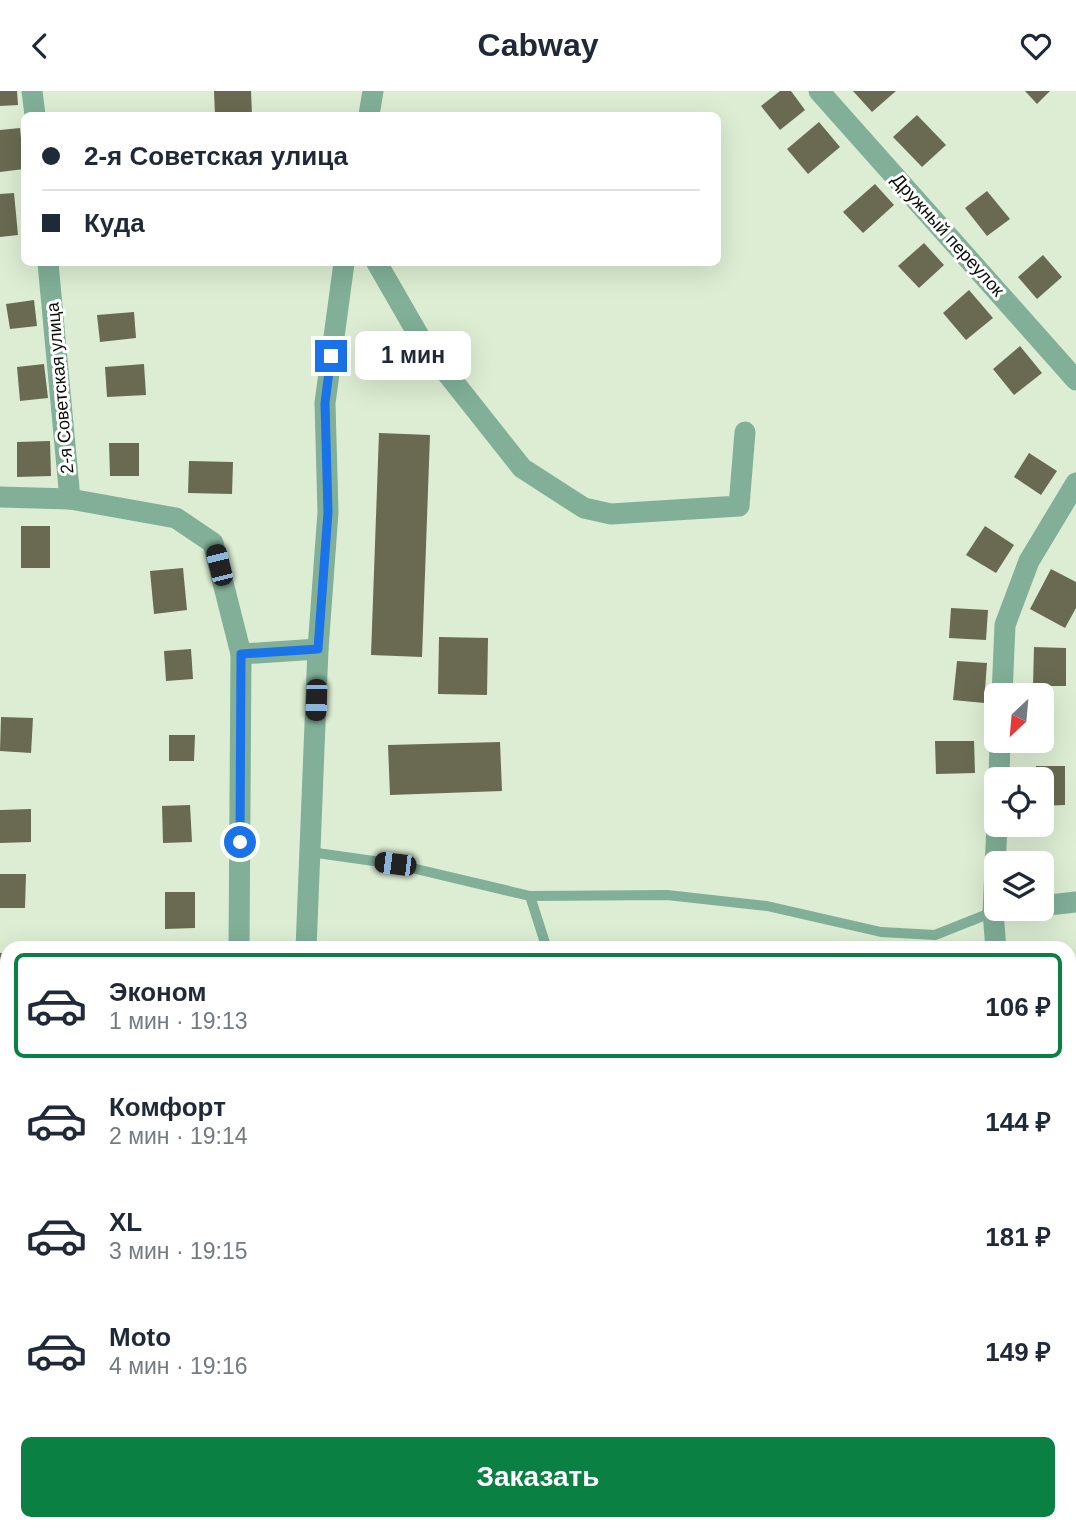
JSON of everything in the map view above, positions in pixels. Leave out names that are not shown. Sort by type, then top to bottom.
[{"type":"street","points":[[32,91],[35,112]]},
{"type":"street","points":[[370,112],[373,91]]},
{"type":"street","name":"Дружный переулок","points":[[819,91],[1076,380]]},
{"type":"street","name":"2-я Советская улица","points":[[48,266],[70,499],[176,518],[214,543],[241,654],[239,941]]},
{"type":"street","points":[[306,941],[318,649],[328,512],[325,403],[344,266]]},
{"type":"street","points":[[379,266],[423,343],[522,468],[584,508],[611,514],[739,506],[745,432]]},
{"type":"street","points":[[1003,683],[1005,625],[1029,561],[1076,483]]},
{"type":"street","points":[[0,497],[70,499]]},
{"type":"street","points":[[241,654],[318,649]]},
{"type":"street","points":[[1054,905],[1076,902]]},
{"type":"street","points":[[994,921],[995,941]]},
{"type":"lane","points":[[310,852],[395,864],[530,897],[667,895],[767,907],[881,932],[935,935],[984,916]]},
{"type":"lane","points":[[530,897],[544,941]]},
{"type":"building","points":[[0,91],[17,91],[18,105],[0,106]]},
{"type":"building","points":[[214,91],[251,91],[252,112],[215,112]]},
{"type":"building","points":[[780,91],[791,91],[805,110],[780,130],[761,106]]},
{"type":"building","points":[[853,91],[896,91],[872,112]]},
{"type":"building","points":[[1025,91],[1050,91],[1037,104]]},
{"type":"building","points":[[917,115],[946,145],[922,167],[893,137]]},
{"type":"building","points":[[819,122],[840,147],[808,174],[787,149]]},
{"type":"building","points":[[20,128],[21,169],[0,172],[0,130]]},
{"type":"building","points":[[875,184],[894,205],[863,233],[843,212]]},
{"type":"building","points":[[987,191],[1010,219],[987,236],[965,208]]},
{"type":"building","points":[[14,193],[18,235],[0,237],[0,194]]},
{"type":"building","points":[[924,243],[944,265],[919,288],[898,266]]},
{"type":"building","points":[[1043,255],[1062,277],[1037,299],[1018,277]]},
{"type":"building","points":[[969,290],[993,318],[966,340],[943,313]]},
{"type":"building","points":[[34,300],[37,326],[10,329],[6,304]]},
{"type":"building","points":[[134,312],[136,338],[100,342],[97,315]]},
{"type":"building","points":[[1020,346],[1042,373],[1014,395],[993,369]]},
{"type":"building","points":[[44,364],[48,398],[20,401],[17,367]]},
{"type":"building","points":[[144,364],[146,395],[107,397],[105,367]]},
{"type":"building","points":[[379,433],[430,435],[422,657],[371,655]]},
{"type":"building","points":[[50,441],[51,476],[17,477],[17,442]]},
{"type":"building","points":[[109,443],[139,443],[139,476],[110,476]]},
{"type":"building","points":[[1029,453],[1057,471],[1041,495],[1014,477]]},
{"type":"building","points":[[189,461],[233,462],[232,494],[188,493]]},
{"type":"building","points":[[21,526],[50,526],[50,568],[21,568]]},
{"type":"building","points":[[985,526],[1014,545],[996,573],[966,555]]},
{"type":"building","points":[[183,568],[187,610],[154,614],[150,571]]},
{"type":"building","points":[[1051,569],[1076,582],[1076,608],[1065,628],[1030,609]]},
{"type":"building","points":[[951,608],[988,610],[986,640],[949,638]]},
{"type":"building","points":[[439,637],[488,638],[487,695],[438,694]]},
{"type":"building","points":[[1034,647],[1066,648],[1066,686],[1033,683]]},
{"type":"building","points":[[191,649],[193,679],[166,681],[164,651]]},
{"type":"building","points":[[957,661],[987,663],[984,703],[953,700]]},
{"type":"building","points":[[1,717],[33,718],[31,753],[0,751]]},
{"type":"building","points":[[169,735],[195,735],[194,761],[169,761]]},
{"type":"building","points":[[935,741],[974,741],[975,773],[936,774]]},
{"type":"building","points":[[500,742],[502,791],[390,795],[388,745]]},
{"type":"building","points":[[1065,766],[1065,805],[1054,805],[1054,767],[1036,767]]},
{"type":"building","points":[[190,805],[192,842],[163,843],[162,806]]},
{"type":"building","points":[[31,809],[31,842],[0,843],[0,810]]},
{"type":"building","points":[[0,874],[26,874],[25,908],[0,908]]},
{"type":"building","points":[[165,892],[195,892],[195,928],[165,929]]},
{"type":"route","points":[[240,842],[241,654],[318,649],[328,512],[325,403],[331,356]]}]
